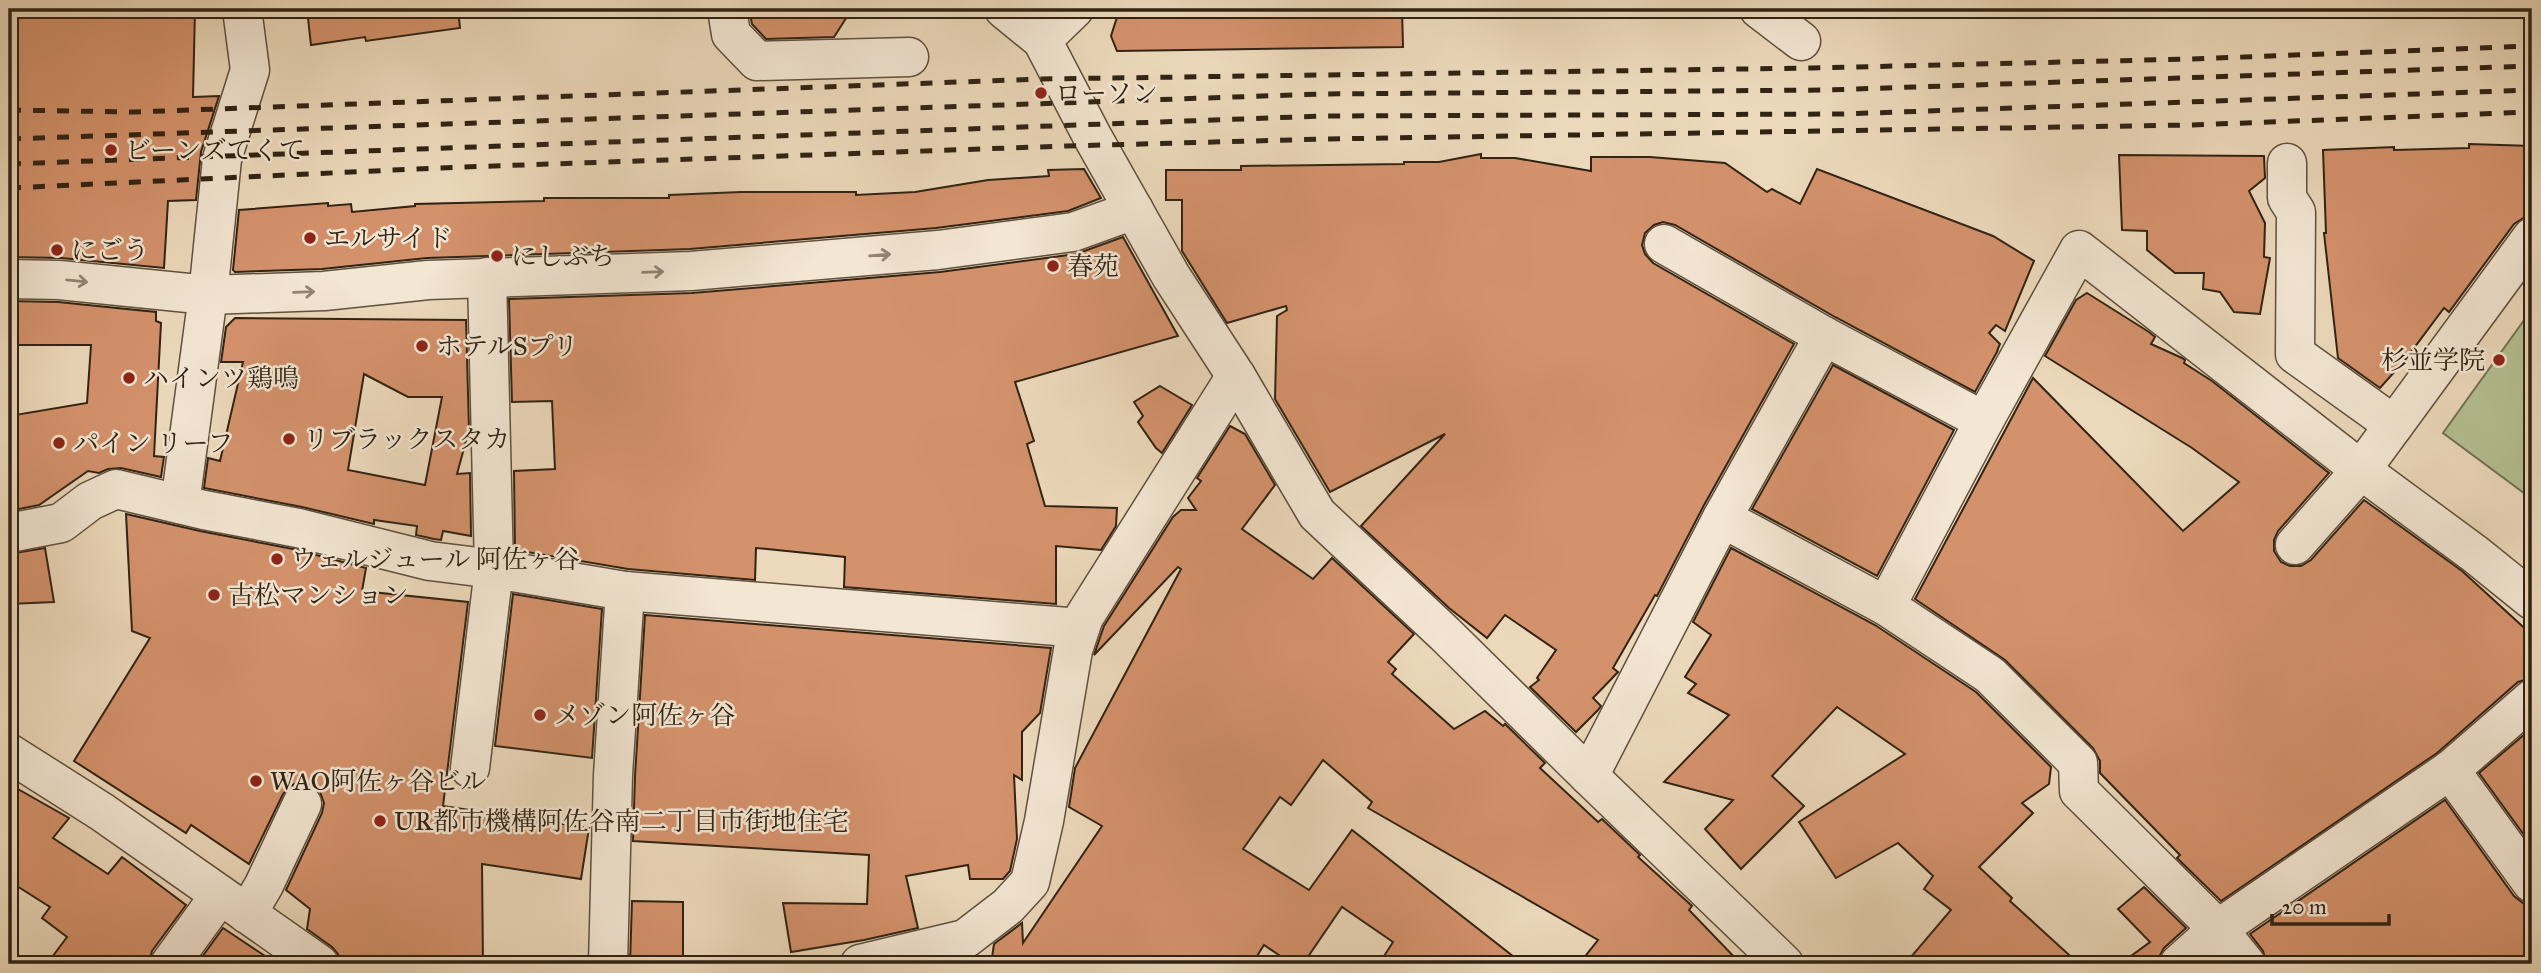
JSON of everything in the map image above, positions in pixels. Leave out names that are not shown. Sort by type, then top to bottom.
[{"type":"street","points":[[180,504],[208,295],[222,159],[250,70],[242,9]]},
{"type":"street","points":[[727,9],[732,34],[757,61],[909,57]]},
{"type":"street","points":[[1004,9],[1042,40],[1171,276],[1236,376],[1317,514],[1464,651],[1588,776],[1784,964]]},
{"type":"street","points":[[1042,40],[1074,9]]},
{"type":"street","points":[[1759,9],[1801,41]]},
{"type":"street","points":[[2287,163],[2287,198],[2296,212],[2295,354],[2394,425]]},
{"type":"street","points":[[9,279],[59,280],[208,295],[324,291],[487,277],[691,271],[938,250],[1073,232],[1134,210]]},
{"type":"street","points":[[2295,545],[2361,470],[2532,237]]},
{"type":"street","points":[[1664,244],[1824,336],[1984,421]]},
{"type":"street","points":[[1886,606],[2079,250],[2532,600]]},
{"type":"street","points":[[470,768],[494,569],[487,277]]},
{"type":"street","points":[[1588,776],[1722,518],[1824,336]]},
{"type":"street","points":[[860,964],[960,952],[1030,882],[1044,821],[1073,650],[1084,617],[1236,376]]},
{"type":"street","points":[[9,534],[61,523],[90,501],[116,489],[298,528],[430,561],[625,591],[1080,628]]},
{"type":"street","points":[[1722,518],[1886,606],[1990,675],[2078,763],[2079,791],[2218,929],[2246,964]]},
{"type":"street","points":[[608,964],[612,775],[625,591]]},
{"type":"street","points":[[2179,964],[2218,929],[2450,770],[2532,699]]},
{"type":"street","points":[[9,753],[102,812],[319,964]]},
{"type":"street","points":[[2450,770],[2532,883]]},
{"type":"street","points":[[170,964],[233,905],[264,885],[302,804]]},
{"type":"green space","points":[[2532,309],[2532,499],[2443,433]]},
{"type":"building","points":[[9,9],[195,9],[193,97],[219,96],[201,152],[196,200],[168,201],[164,268],[61,258],[9,257]]},
{"type":"building","points":[[307,9],[458,9],[460,28],[366,41],[365,37],[311,45]]},
{"type":"building","points":[[749,9],[852,9],[834,37],[766,39],[752,24]]},
{"type":"building","points":[[1162,9],[1402,9],[1403,47],[1117,51],[1111,36],[1118,14],[1162,14]]},
{"type":"building","points":[[2469,144],[2532,146],[2532,190],[2527,190],[2525,217],[2514,224],[2449,312],[2444,308],[2380,388],[2338,358],[2324,233],[2323,150],[2469,148]]},
{"type":"building","points":[[1481,154],[1481,158],[1515,158],[1591,171],[1591,157],[1650,157],[1725,163],[1767,192],[1772,189],[1800,204],[1817,169],[1993,236],[2034,261],[2005,331],[1996,325],[1989,333],[2000,344],[1975,392],[1835,317],[1675,225],[1663,222],[1654,225],[1645,233],[1642,245],[1645,254],[1653,263],[1794,344],[1657,596],[1655,595],[1613,668],[1618,672],[1593,698],[1601,706],[1576,732],[1530,687],[1539,680],[1537,678],[1556,650],[1505,615],[1487,638],[1449,608],[1361,526],[1445,434],[1330,492],[1275,399],[1277,316],[1287,310],[1286,306],[1227,323],[1182,251],[1182,200],[1166,200],[1166,170],[1241,170],[1241,166],[1404,164],[1439,162]]},
{"type":"building","points":[[2119,155],[2264,156],[2265,178],[2249,191],[2265,223],[2264,257],[2270,258],[2260,314],[2234,312],[2220,292],[2203,289],[2204,273],[2175,273],[2147,250],[2147,231],[2122,230]]},
{"type":"building","points":[[1084,169],[1101,198],[1068,211],[936,228],[690,249],[427,258],[322,269],[233,270],[239,210],[328,203],[328,206],[351,204],[352,212],[415,204],[544,201],[544,198],[669,198],[669,195],[741,192],[856,192],[856,195],[915,192],[988,180],[1049,176],[1048,170]]},
{"type":"building","points":[[1123,237],[1178,336],[1015,382],[1034,441],[1027,444],[1045,506],[1117,508],[1116,526],[1101,550],[1056,546],[1056,604],[844,587],[845,557],[756,548],[755,580],[628,569],[515,550],[514,471],[555,469],[552,401],[512,402],[509,299],[692,293],[940,272],[1076,254]]},
{"type":"building","points":[[2087,293],[2149,332],[2155,337],[2151,344],[2185,360],[2184,363],[2212,381],[2329,473],[2278,531],[2274,540],[2274,551],[2281,562],[2290,566],[2301,566],[2311,560],[2364,500],[2462,571],[2532,635],[2532,678],[2518,682],[2437,753],[2221,901],[2177,858],[2180,855],[2100,773],[2100,761],[2093,748],[2005,660],[1915,599],[2033,378],[2183,531],[2239,482],[2192,448],[2045,356],[2076,300]]},
{"type":"building","points":[[9,301],[58,302],[156,312],[156,321],[161,323],[154,456],[164,457],[161,477],[121,468],[99,473],[88,471],[39,505],[9,511],[9,416],[87,403],[91,345],[9,345]]},
{"type":"building","points":[[235,318],[466,320],[469,430],[457,474],[470,473],[471,536],[443,531],[441,540],[434,539],[416,535],[417,526],[374,520],[374,524],[204,488],[208,458],[220,461],[243,362],[221,362],[226,327]],"holes":[[[364,374],[408,397],[442,397],[425,485],[348,470]]]},
{"type":"building","points":[[1833,365],[1954,430],[1877,576],[1752,509]]},
{"type":"building","points":[[1160,386],[1192,405],[1162,453],[1138,422],[1143,416],[1134,402]]},
{"type":"building","points":[[1230,426],[1245,434],[1275,485],[1242,529],[1313,579],[1332,558],[1414,634],[1388,662],[1396,669],[1392,674],[1454,729],[1485,711],[1503,726],[1505,724],[1545,763],[1540,768],[1598,822],[1602,819],[1640,855],[1638,857],[1692,906],[1689,910],[1741,964],[1579,964],[1598,940],[1368,808],[1372,802],[1323,760],[1291,805],[1280,797],[1243,849],[1309,890],[1352,830],[1523,964],[1379,964],[1393,942],[1342,907],[1303,964],[1292,964],[1264,945],[1252,964],[991,964],[994,944],[1022,923],[1023,943],[1102,826],[1069,807],[1075,768],[1181,569],[1178,567],[1094,655],[1104,626],[1173,517],[1181,510],[1196,510],[1188,498],[1201,481],[1197,478]]},
{"type":"building","points":[[126,514],[293,549],[366,568],[362,591],[468,602],[443,806],[589,828],[581,879],[482,864],[483,964],[341,964],[332,947],[307,929],[310,909],[286,890],[322,813],[324,803],[320,792],[312,785],[299,782],[290,786],[283,794],[249,864],[191,825],[186,833],[74,761],[150,638],[132,631]]},
{"type":"building","points":[[45,548],[54,602],[9,604],[9,554]]},
{"type":"building","points":[[1731,548],[1875,625],[1976,692],[2051,767],[2049,784],[2022,803],[2033,813],[1979,867],[2012,898],[2010,901],[2079,964],[1905,964],[1951,910],[1924,889],[1933,876],[1898,843],[1836,878],[1799,822],[1905,754],[1837,707],[1772,776],[1804,806],[1741,869],[1705,829],[1733,800],[1664,782],[1729,715],[1688,693],[1696,684],[1685,677],[1711,635],[1693,622]]},
{"type":"building","points":[[513,594],[602,609],[592,758],[495,746]]},
{"type":"building","points":[[645,615],[1051,648],[1040,713],[1022,732],[1022,780],[1014,775],[1017,839],[1010,871],[1003,879],[970,879],[968,865],[906,876],[918,928],[791,952],[783,903],[867,904],[869,855],[633,841]]},
{"type":"building","points":[[2532,728],[2532,846],[2479,773]]},
{"type":"building","points":[[9,784],[69,818],[53,838],[108,874],[122,857],[186,905],[152,951],[149,964],[47,964],[67,937],[42,918],[50,907],[9,881]]},
{"type":"building","points":[[2445,800],[2514,896],[2523,903],[2532,905],[2532,952],[2515,964],[2267,964],[2263,951],[2250,934]]},
{"type":"building","points":[[2144,887],[2186,928],[2164,948],[2158,964],[2120,964],[2150,942],[2118,909]]},
{"type":"building","points":[[632,901],[683,902],[683,964],[630,964]]},
{"type":"building","points":[[223,928],[277,964],[197,964]]},
{"type":"railway","points":[[9,110],[135,112],[1041,79],[1813,68],[2191,59],[2532,46]]},
{"type":"railway","points":[[9,139],[1322,94],[1827,90],[2532,66]]},
{"type":"railway","points":[[9,164],[1323,116],[1841,114],[2532,90]]},
{"type":"railway","points":[[9,188],[437,168],[1067,146],[1326,139],[2191,125],[2532,112]]},
{"type":"place","name":"ローソン","points":[[1041,93]]},
{"type":"place","name":"ビーンズてくて","points":[[111,150]]},
{"type":"place","name":"エルサイド","points":[[310,238]]},
{"type":"place","name":"にごう","points":[[57,250]]},
{"type":"place","name":"にしぶち","points":[[497,256]]},
{"type":"place","name":"春苑","points":[[1053,266]]},
{"type":"place","name":"ホテルSプリ","points":[[422,346]]},
{"type":"place","name":"杉並学院","points":[[2499,360]]},
{"type":"place","name":"ハインツ鶏鳴","points":[[129,378]]},
{"type":"place","name":"リブラックスタカ","points":[[289,439]]},
{"type":"place","name":"パイン リーフ","points":[[59,443]]},
{"type":"place","name":"ウェルジュール 阿佐ヶ谷","points":[[277,559]]},
{"type":"place","name":"古松マンション","points":[[214,595]]},
{"type":"place","name":"メゾン阿佐ヶ谷","points":[[540,715]]},
{"type":"place","name":"WAO阿佐ヶ谷ビル","points":[[256,781]]},
{"type":"place","name":"UR都市機構阿佐谷南二丁目市街地住宅","points":[[380,821]]}]
